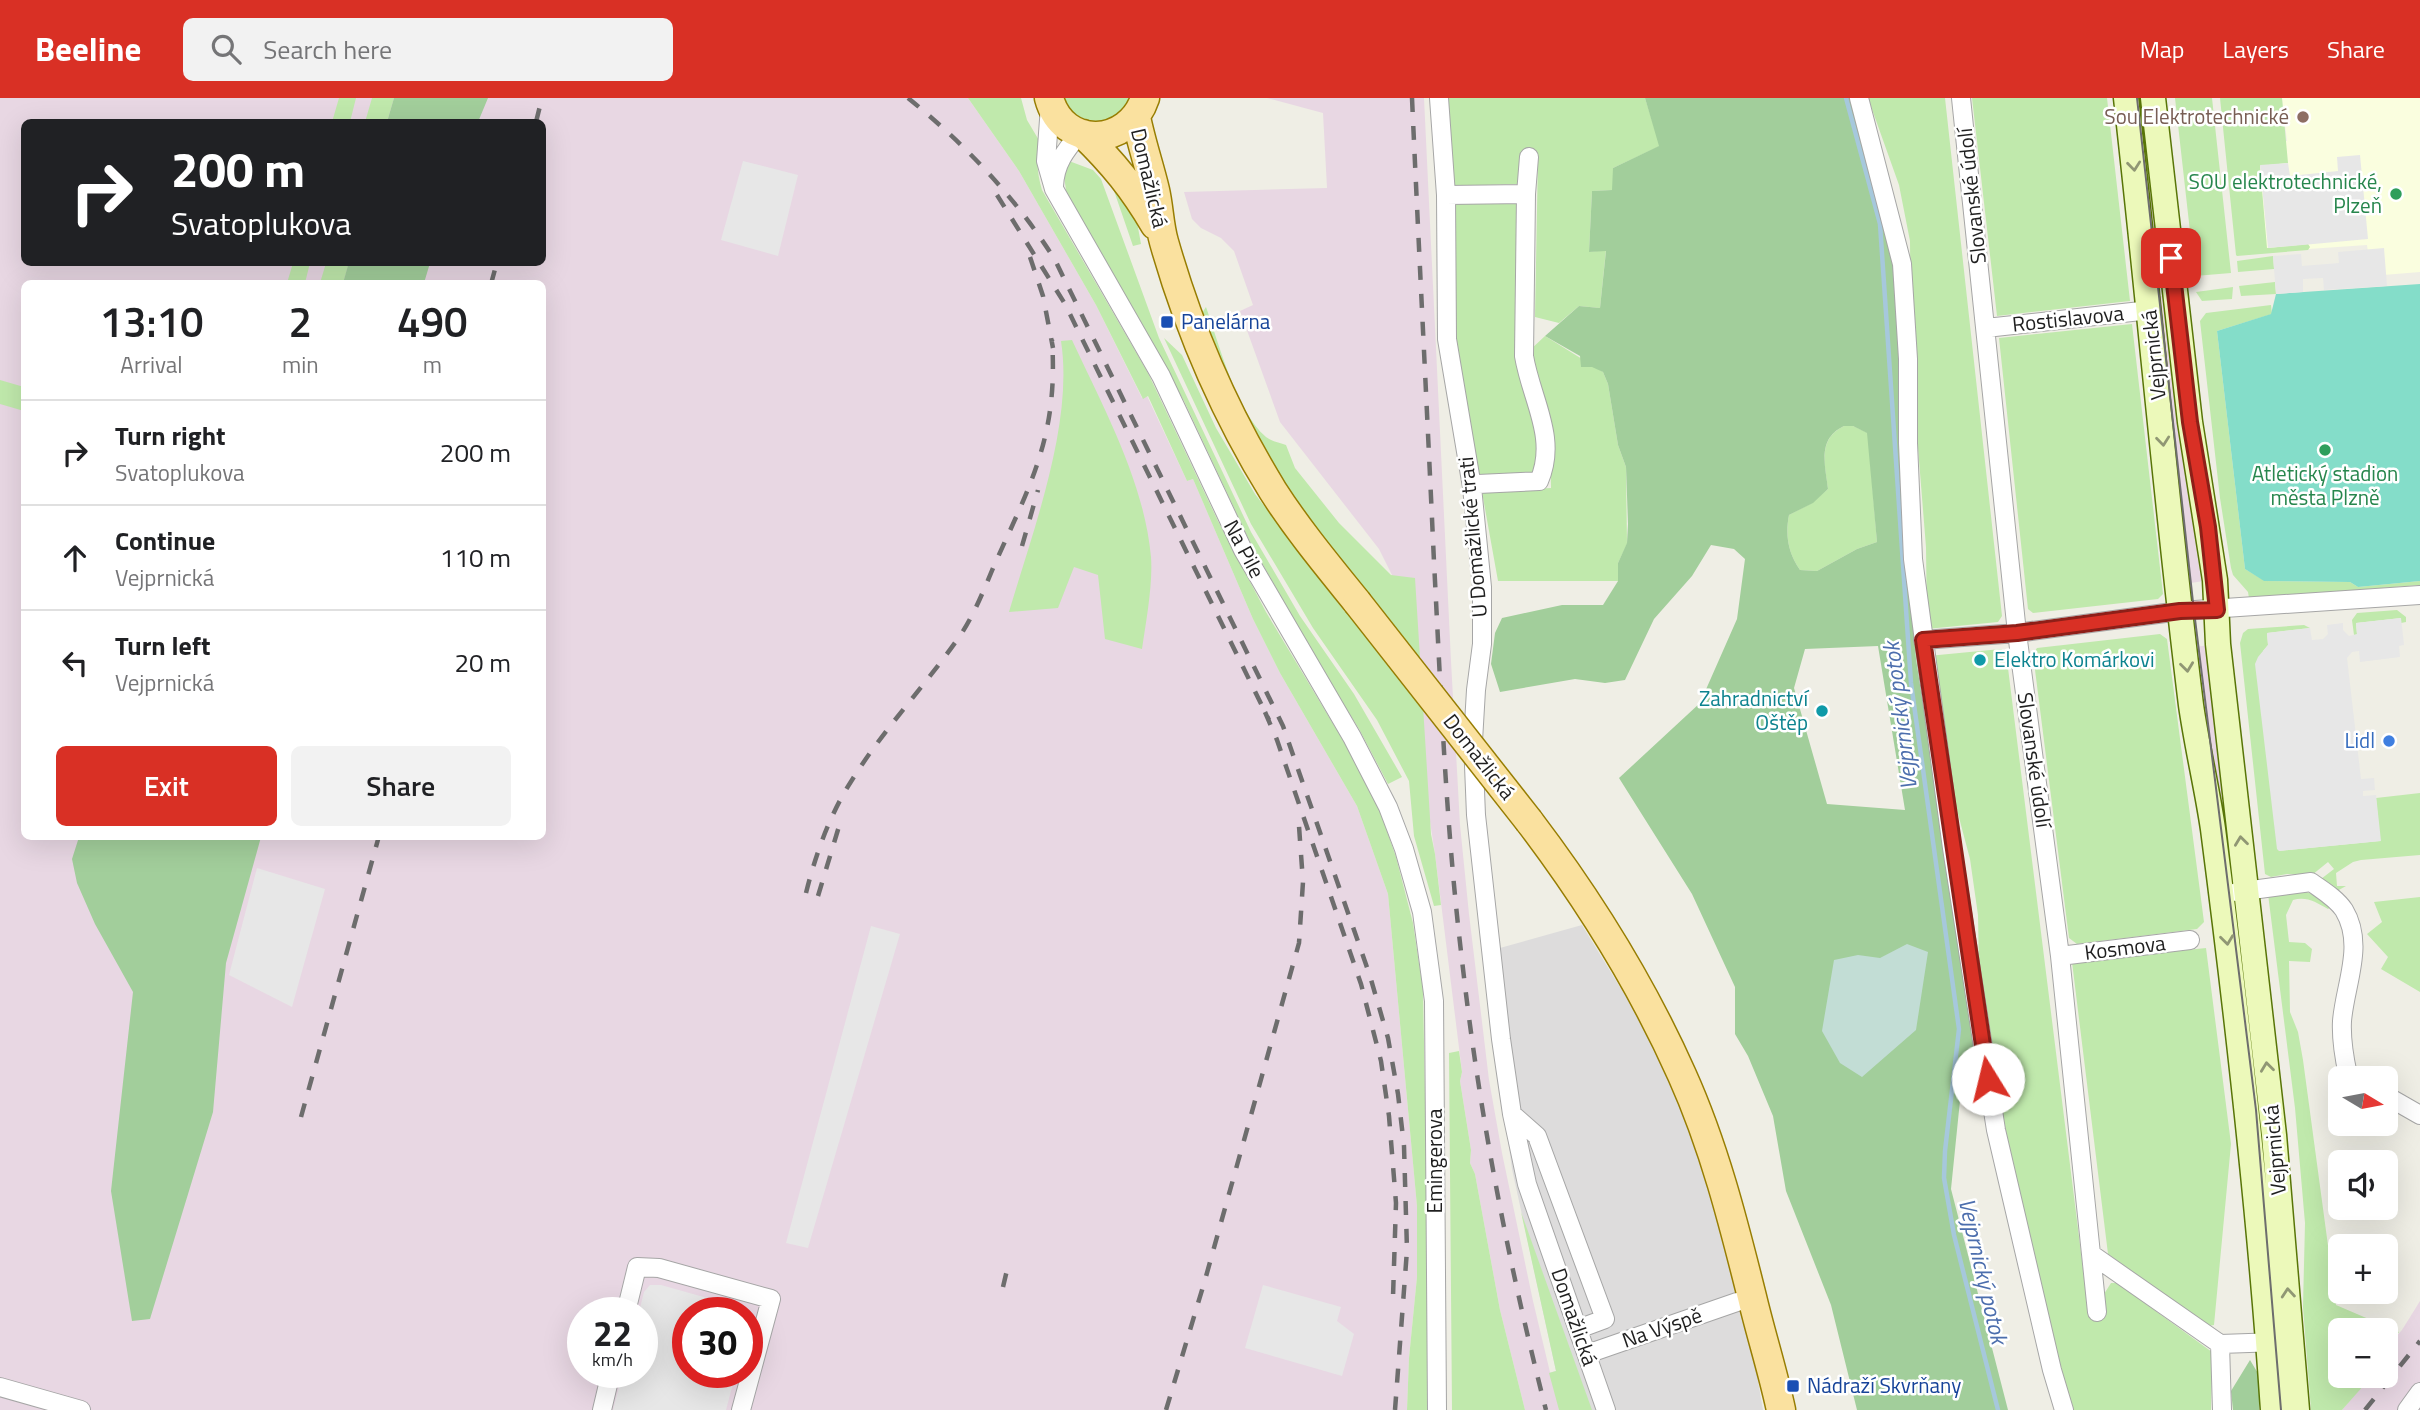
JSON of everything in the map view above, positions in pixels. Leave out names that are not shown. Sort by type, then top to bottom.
[{"type":"main road","name":"Vejprnická","points":[[2126,98],[2195,736],[2212,824],[2256,1190],[2280,1342],[2297,1410]]},
{"type":"main road","name":"Vejprnická","points":[[2152,98],[2190,422],[2208,527],[2218,644],[2274,1135],[2280,1342],[2273,1410]]},
{"type":"main road","name":"Domažlická","points":[[1050,100],[1062,121],[1082,134],[1114,164],[1138,196],[1163,239]]},
{"type":"main road","name":"Domažlická","points":[[1082,134],[1107,135],[1118,132],[1140,108]]},
{"type":"main road","name":"Domažlická","points":[[1140,108],[1163,239],[1187,318],[1240,435],[1274,493],[1315,550],[1529,821],[1599,920],[1665,1039],[1683,1077],[1713,1156],[1736,1231],[1745,1300],[1770,1410]]},
{"type":"main road","name":"Domažlická","points":[[1745,1300],[1781,1410]]},
{"type":"street","name":"U Domažlické trati","points":[[1439,98],[1446,195],[1447,339],[1472,487],[1482,598],[1482,644],[1473,741],[1476,815],[1493,977],[1512,1114],[1527,1184]]},
{"type":"street","points":[[1859,98],[1902,264],[1908,359],[1913,559],[1996,1130],[2052,1370],[2064,1410]]},
{"type":"street","name":"Slovanské údolí","points":[[1961,98],[2017,633],[2060,956],[2096,1312]]},
{"type":"street","name":"Na Pile","points":[[1050,100],[1051,119],[1046,161],[1054,189],[1161,376],[1243,550],[1370,769],[1404,849],[1422,912]]},
{"type":"street","points":[[1054,189],[1055,171],[1060,159],[1082,134]]},
{"type":"street","points":[[1472,487],[1478,484],[1539,481],[1545,466],[1545,426],[1528,380],[1524,356],[1529,157]]},
{"type":"street","points":[[1446,195],[1526,194]]},
{"type":"street","name":"Rostislavova","points":[[1986,328],[2116,314],[2174,285]]},
{"type":"street","points":[[1923,640],[2017,633],[2180,611],[2420,595]]},
{"type":"street","points":[[2221,895],[2311,882],[2331,896],[2344,910],[2355,950],[2342,1020],[2342,1049],[2346,1066]]},
{"type":"street","name":"Emingerova","points":[[1422,912],[1431,978],[1435,1043],[1437,1410]]},
{"type":"street","name":"Kosmova","points":[[2060,956],[2190,940]]},
{"type":"street","points":[[2398,1102],[2420,1115]]},
{"type":"street","points":[[1512,1114],[1537,1136],[1605,1319],[1578,1329]]},
{"type":"street","name":"Domažlická","points":[[1527,1184],[1606,1410]]},
{"type":"street","points":[[2091,1254],[2220,1344],[2280,1342]]},
{"type":"street","points":[[630,1297],[637,1267],[659,1268],[771,1298],[741,1410]]},
{"type":"street","name":"Na Výspě","points":[[1587,1354],[1745,1300]]},
{"type":"street","points":[[2220,1344],[2222,1410]]},
{"type":"street","points":[[0,1387],[81,1410]]},
{"type":"street","points":[[602,1410],[607,1388]]},
{"type":"street","points":[[2407,1410],[2420,1391]]},
{"type":"shaded area","points":[[0,98],[968,98],[1019,171],[1096,305],[1142,398],[1147,396],[1187,481],[1193,479],[1253,619],[1280,673],[1357,806],[1388,894],[1417,1206],[1417,1277],[1407,1410],[0,1410]]},
{"type":"shaded area","points":[[1267,98],[1424,98],[1460,825],[1469,914],[1489,1080],[1502,1153],[1559,1410],[1525,1410],[1500,1310],[1475,1174],[1470,1163],[1471,1150],[1460,1081],[1462,1072],[1435,854],[1392,575],[1379,549],[1280,422],[1240,311],[1253,305],[1234,251],[1221,238],[1201,228],[1192,219],[1184,192],[1327,188],[1323,113]]},
{"type":"shaded area","points":[[2132,98],[2148,98],[2168,277],[2152,279]]},
{"type":"shaded area","points":[[2282,98],[2420,98],[2420,272],[2371,276],[2367,245],[2264,252],[2254,145],[2287,141]]},
{"type":"shaded area","points":[[2360,155],[2368,239],[2268,248],[2260,165],[2288,163],[2290,176],[2338,171],[2337,157]]},
{"type":"shaded area","points":[[743,161],[798,175],[778,256],[721,240]]},
{"type":"shaded area","points":[[2384,248],[2387,286],[2324,290],[2323,278],[2303,279],[2303,292],[2276,294],[2273,256],[2301,254],[2302,266],[2339,263],[2338,252]]},
{"type":"shaded area","name":"Atletický stadion města Plzně","points":[[2420,284],[2420,581],[2358,587],[2350,582],[2264,581],[2245,569],[2217,331],[2271,314],[2276,294]]},
{"type":"shaded area","points":[[2171,295],[2204,581],[2184,584],[2153,297]]},
{"type":"shaded area","points":[[2401,618],[2404,645],[2399,646],[2400,657],[2360,662],[2359,651],[2352,652],[2347,658],[2361,779],[2374,778],[2375,790],[2363,791],[2363,796],[2376,795],[2381,841],[2279,851],[2255,664],[2268,645],[2267,633],[2310,628],[2312,640],[2323,639],[2328,634],[2327,625],[2343,623],[2343,630],[2349,636],[2357,634],[2356,623]]},
{"type":"shaded area","points":[[2212,645],[2240,878],[2223,881],[2193,647]]},
{"type":"shaded area","points":[[257,868],[325,889],[292,1007],[229,975]]},
{"type":"shaded area","points":[[1582,925],[1620,987],[1627,985],[1686,1106],[1744,1300],[1763,1410],[1559,1410],[1549,1373],[1556,1371],[1512,1169],[1482,953]]},
{"type":"shaded area","points":[[871,926],[900,934],[808,1248],[786,1243]]},
{"type":"shaded area","points":[[1907,944],[1928,952],[1916,1030],[1862,1077],[1840,1063],[1822,1031],[1834,960],[1858,955],[1880,958]]},
{"type":"shaded area","points":[[650,1285],[661,1285],[704,1297],[672,1297],[672,1388],[732,1388],[726,1410],[613,1410],[619,1388],[658,1388],[658,1297],[643,1297]]},
{"type":"shaded area","points":[[1263,1285],[1341,1307],[1337,1321],[1354,1334],[1342,1376],[1245,1348]]},
{"type":"shaded area","points":[[2420,1301],[2420,1410],[2342,1410],[2361,1388],[2398,1388],[2398,1334]]},
{"type":"green space","points":[[339,98],[356,98],[351,119],[333,119]]},
{"type":"green space","points":[[372,98],[394,98],[388,119],[366,119]]},
{"type":"green space","points":[[394,98],[488,98],[479,119],[388,119]]},
{"type":"green space","points":[[968,98],[1021,98],[1027,120],[1040,142],[1038,166],[1042,190],[1148,373],[1218,521],[1266,612],[1356,762],[1380,811],[1396,857],[1413,923],[1423,990],[1431,1410],[1407,1410],[1417,1277],[1417,1206],[1388,894],[1357,806],[1280,673],[1253,619],[1193,479],[1187,481],[1148,396],[1143,399],[1096,305],[1019,171]]},
{"type":"green space","points":[[1065,98],[1128,98],[1129,109],[1111,121],[1096,124],[1080,119],[1063,108]]},
{"type":"green space","points":[[1447,98],[1645,98],[1660,146],[1613,168],[1613,190],[1592,191],[1589,252],[1606,250],[1600,308],[1579,306],[1559,323],[1535,317],[1538,156],[1523,155],[1518,184],[1454,186]]},
{"type":"green space","points":[[1645,98],[1851,98],[1894,260],[1908,557],[1916,659],[1979,1068],[1963,1071],[1951,1189],[2008,1410],[1857,1410],[1831,1305],[1786,1191],[1773,1116],[1748,1056],[1735,1034],[1735,987],[1692,894],[1619,778],[1700,703],[1737,619],[1745,559],[1734,549],[1711,545],[1692,576],[1654,619],[1625,680],[1605,683],[1575,679],[1500,692],[1491,664],[1495,633],[1502,618],[1562,605],[1603,605],[1618,581],[1618,563],[1627,543],[1626,467],[1618,445],[1608,384],[1603,372],[1592,367],[1581,367],[1580,356],[1545,336],[1579,306],[1600,308],[1606,251],[1589,252],[1592,191],[1612,190],[1613,168],[1659,146]],"holes":[[[1844,426],[1853,426],[1867,433],[1877,542],[1857,549],[1817,571],[1800,570],[1788,544],[1789,515],[1813,503],[1828,489],[1826,445],[1835,431]],[[1878,646],[1905,810],[1827,804],[1794,688],[1805,649]]]},
{"type":"green space","points":[[1868,98],[1945,98],[2002,616],[1998,622],[1927,629],[1926,547],[1911,361],[1910,241],[1899,185]]},
{"type":"green space","points":[[1972,98],[2107,98],[2130,301],[1997,316]]},
{"type":"green space","points":[[2175,98],[2212,98],[2231,273],[2195,276]]},
{"type":"green space","points":[[2220,98],[2282,98],[2288,163],[2260,166],[2267,248],[2308,244],[2308,250],[2236,255]]},
{"type":"green space","points":[[1069,161],[1093,170],[1101,179],[1159,338],[1251,532],[1300,616],[1354,694],[1402,777],[1388,784],[1249,540],[1184,401],[1067,197],[1064,176]]},
{"type":"green space","points":[[1112,185],[1135,211],[1141,244],[1133,246]]},
{"type":"green space","points":[[1461,200],[1519,202],[1535,424],[1541,463],[1532,476],[1483,480],[1475,475],[1454,341],[1454,206]]},
{"type":"green space","points":[[2273,256],[2274,269],[2238,272],[2237,261]]},
{"type":"green space","points":[[292,266],[309,266],[306,280],[288,280]]},
{"type":"green space","points":[[325,266],[348,266],[344,280],[321,280]]},
{"type":"green space","points":[[348,266],[429,266],[425,280],[344,280]]},
{"type":"green space","points":[[2275,282],[2276,294],[2241,296],[2239,286]]},
{"type":"green space","points":[[2233,287],[2232,299],[2202,301],[2196,292]]},
{"type":"green space","points":[[2271,305],[2272,314],[2217,331],[2245,569],[2265,581],[2350,582],[2358,587],[2420,581],[2420,585],[2249,598],[2248,592],[2233,575],[2220,498],[2200,321],[2206,313]]},
{"type":"green space","points":[[1206,307],[1237,394],[1255,425],[1268,438],[1286,445],[1295,468],[1339,523],[1391,575],[1415,578],[1431,834],[1441,905],[1434,906],[1414,836],[1409,781],[1377,720],[1313,628],[1251,524],[1164,338],[1182,355],[1216,428],[1255,494],[1345,612],[1347,610],[1320,535],[1271,464],[1247,422],[1202,313]]},
{"type":"green space","points":[[2132,324],[2163,594],[2158,599],[2033,613],[2028,609],[1999,338]]},
{"type":"green space","points":[[1545,336],[1603,372],[1608,384],[1618,445],[1626,467],[1627,544],[1618,563],[1618,581],[1498,581],[1482,492],[1551,488],[1550,452],[1529,351]]},
{"type":"green space","points":[[1072,340],[1121,446],[1147,529],[1151,579],[1142,649],[1105,639],[1098,575],[1074,567],[1058,608],[1009,612],[1039,513],[1056,442],[1062,407],[1061,341]]},
{"type":"green space","points":[[0,380],[21,386],[21,410],[0,404]]},
{"type":"green space","points":[[1844,426],[1853,426],[1868,433],[1877,542],[1857,549],[1817,571],[1800,570],[1788,544],[1789,515],[1812,503],[1828,489],[1826,445],[1835,431]]},
{"type":"green space","points":[[2397,610],[2406,617],[2406,622],[2401,623],[2401,618],[2356,623],[2357,635],[2354,635],[2352,620],[2357,613]]},
{"type":"green space","points":[[2304,625],[2310,628],[2267,633],[2268,645],[2263,651],[2279,851],[2380,841],[2376,798],[2420,793],[2420,855],[2353,862],[2336,873],[2337,886],[2346,886],[2337,891],[2321,879],[2334,869],[2328,862],[2312,875],[2287,874],[2271,877],[2265,874],[2240,643],[2243,633],[2248,629]]},
{"type":"green space","points":[[2160,634],[2167,639],[2204,922],[2197,929],[2077,944],[2069,938],[2033,654],[2037,648]]},
{"type":"green space","points":[[2001,649],[2006,652],[2089,1317],[2102,1316],[2104,1294],[2111,1283],[2117,1283],[2212,1352],[2211,1410],[2070,1410],[2046,1323],[1996,1089],[1979,971],[1978,915],[1970,859],[1943,757],[1928,656]]},
{"type":"green space","points":[[78,840],[260,840],[226,963],[213,1112],[150,1319],[132,1321],[111,1191],[133,992],[95,924],[77,883],[72,859]]},
{"type":"green space","points":[[2301,890],[2320,897],[2331,907],[2328,909],[2311,900],[2298,899],[2293,900],[2286,915],[2289,942],[2305,943],[2312,949],[2310,962],[2289,961],[2290,1012],[2298,1032],[2303,1060],[2328,1246],[2328,1304],[2336,1304],[2366,1318],[2328,1318],[2328,1388],[2361,1388],[2342,1410],[2311,1410],[2303,1307],[2305,1223],[2295,1108],[2268,894]]},
{"type":"green space","points":[[2420,897],[2420,992],[2381,969],[2388,957],[2367,934],[2382,922],[2374,902]]},
{"type":"green space","points":[[2206,948],[2231,1144],[2214,1325],[2208,1326],[2108,1254],[2072,962]]},
{"type":"green space","points":[[1459,1051],[1462,1072],[1460,1081],[1471,1150],[1470,1163],[1475,1174],[1500,1310],[1525,1410],[1452,1410],[1449,1053]]},
{"type":"green space","points":[[1521,1212],[1592,1410],[1559,1410],[1549,1373],[1556,1371]]},
{"type":"green space","points":[[2250,1360],[2259,1375],[2259,1410],[2233,1410],[2231,1391]]},
{"type":"waterway","name":"Vejprnický potok","points":[[1846,98],[1880,224],[1911,683],[1959,1029],[1944,1178],[1954,1235],[1998,1410]]},
{"type":"tram line","points":[[2137,98],[2194,611],[2256,1110],[2281,1410]]},
{"type":"railway","points":[[537,119],[542,98]]},
{"type":"railway","points":[[908,98],[950,134],[989,173],[1024,215],[1055,260],[1283,726],[1370,976],[1388,1038],[1398,1094],[1404,1146],[1407,1250],[1395,1410]]},
{"type":"railway","points":[[1412,98],[1442,712],[1456,910],[1477,1074],[1496,1186],[1519,1299],[1546,1410]]},
{"type":"railway","points":[[997,195],[1065,304],[1269,720]]},
{"type":"railway","points":[[1030,257],[1043,296],[1053,348]]},
{"type":"railway","points":[[492,280],[496,266]]},
{"type":"railway","points":[[806,893],[824,834],[844,793],[877,744],[957,640],[979,600],[1041,453],[1051,401],[1052,340]]},
{"type":"railway","points":[[1022,546],[1038,490]]},
{"type":"railway","points":[[1265,712],[1361,984],[1381,1061],[1389,1116],[1396,1203],[1393,1297]]},
{"type":"railway","points":[[818,896],[840,823]]},
{"type":"railway","points":[[1166,1410],[1299,943],[1303,882],[1299,826]]},
{"type":"railway","points":[[301,1117],[378,840]]},
{"type":"railway","points":[[1003,1287],[1007,1270]]},
{"type":"railway","points":[[2365,1410],[2420,1341]]},
{"type":"place","name":"Sou Elektrotechnické","points":[[2303,117]]},
{"type":"place","name":"SOU elektrotechnické, Plzeň","points":[[2396,194]]},
{"type":"place","name":"Panelárna","points":[[1167,322]]},
{"type":"place","name":"Atletický stadion města Plzně","points":[[2325,450]]},
{"type":"place","name":"Elektro Komárkovi","points":[[1980,660]]},
{"type":"place","name":"Zahradnictví Oštěp","points":[[1822,711]]},
{"type":"place","name":"Lidl","points":[[2389,741]]},
{"type":"place","name":"Nádraží Skvrňany","points":[[1793,1386]]},
{"type":"route","points":[[1988,1079],[1923,640],[2017,633],[2180,611],[2217,610],[2208,527],[2190,422],[2171,258]]}]
